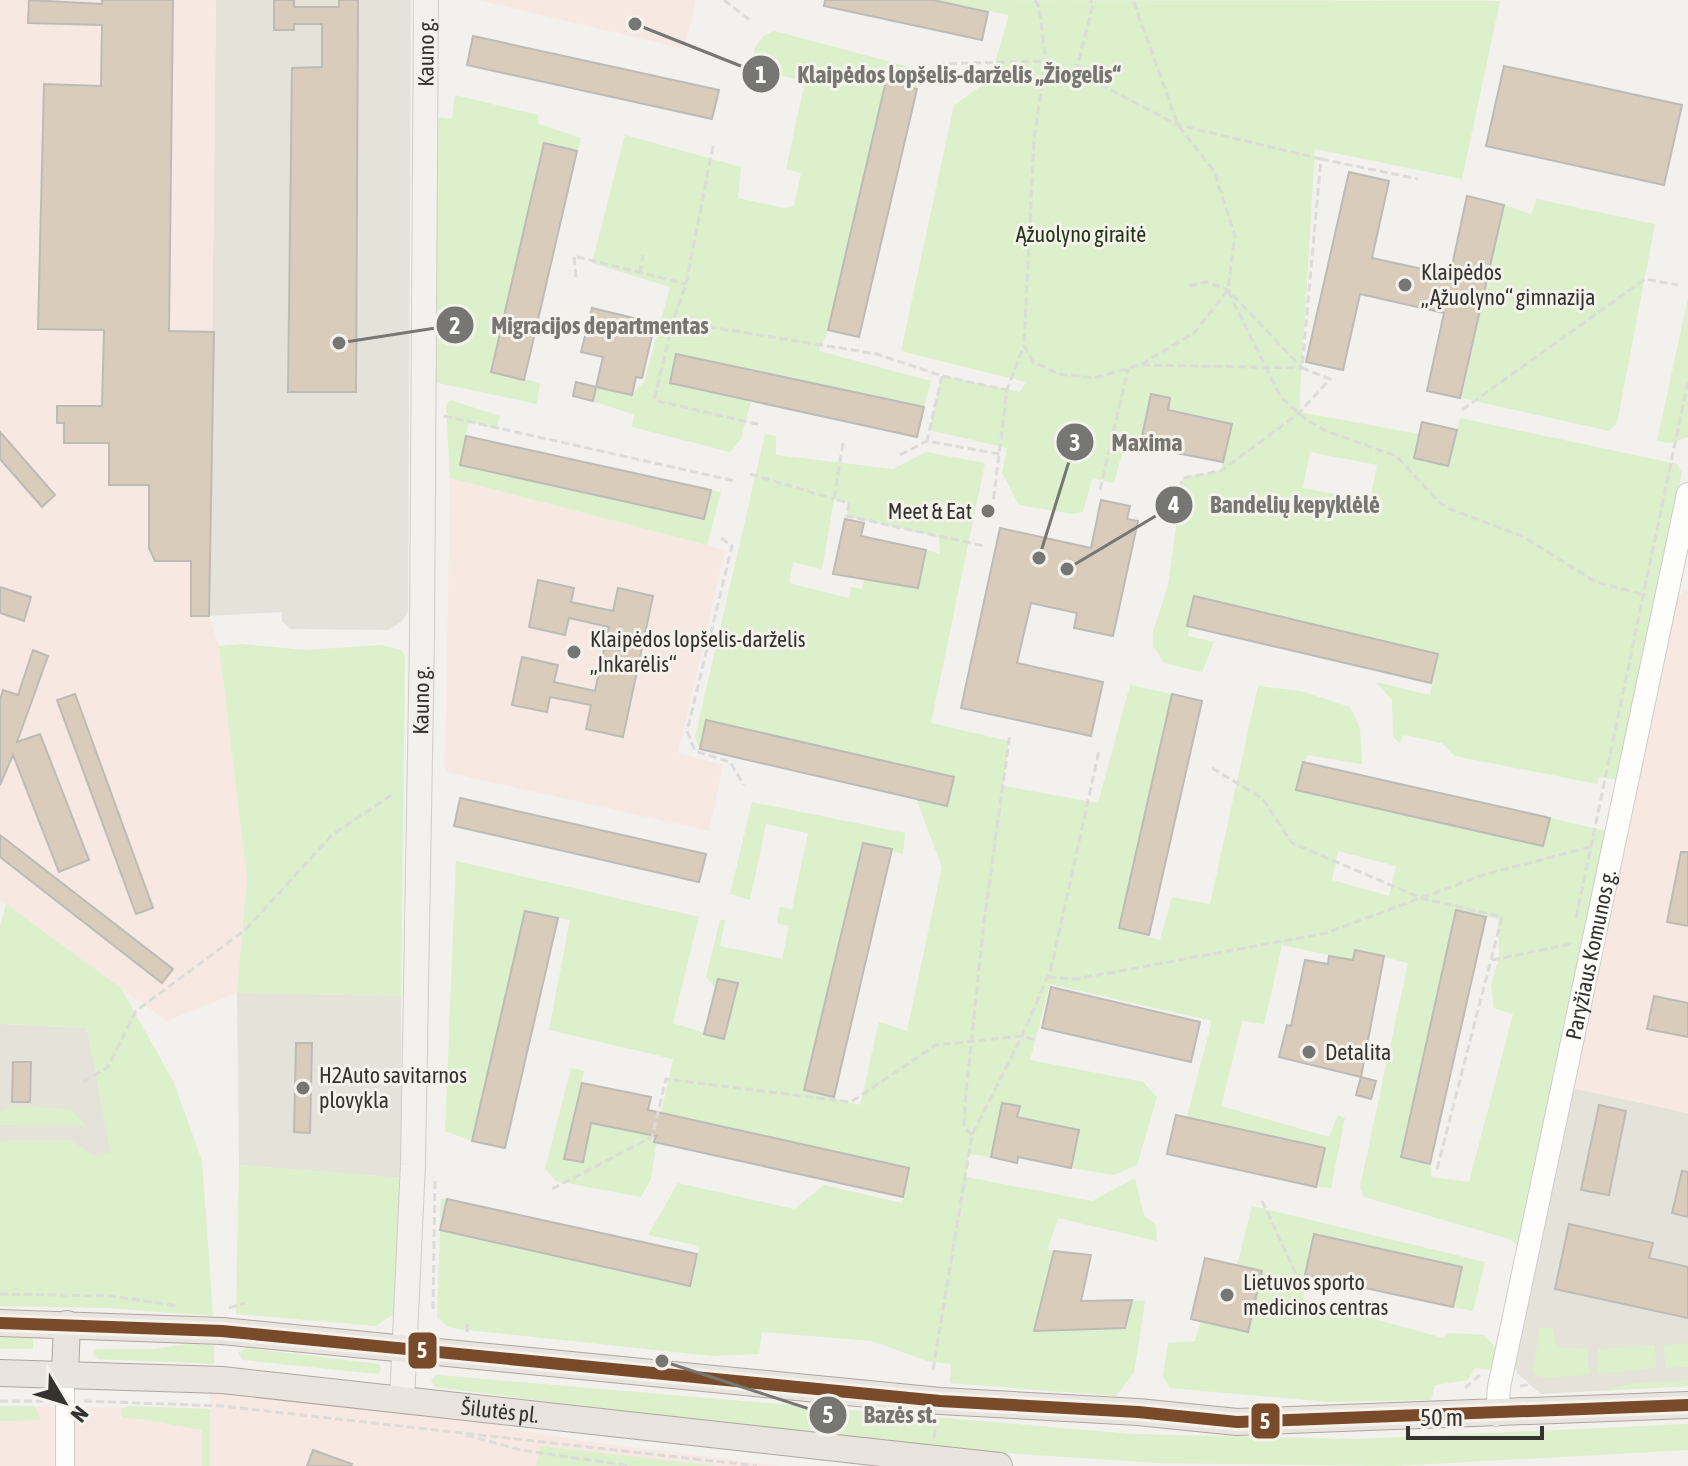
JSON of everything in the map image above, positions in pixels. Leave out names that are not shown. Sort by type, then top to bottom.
[{"type":"main road","name":"Kauno g.","points":[[402,1400],[413,1164],[423,625],[426,0]]},
{"type":"main road","points":[[0,1323],[222,1331],[940,1401],[1138,1412],[1237,1422],[1497,1415],[1688,1405]]},
{"type":"main road","points":[[65,1374],[67,1324]]},
{"type":"main road","name":"Šilutės pl.","points":[[0,1373],[222,1380],[999,1466]]},
{"type":"street","name":"Paryžiaus Komunos g.","points":[[1497,1415],[1499,1387],[1681,566],[1688,494]]},
{"type":"street","points":[[65,1374],[65,1466]]},
{"type":"path","points":[[724,0],[751,21]]},
{"type":"path","points":[[992,511],[1007,390],[1024,345],[1034,139],[1046,61],[1039,7],[1035,0]]},
{"type":"path","points":[[1039,7],[1042,0]]},
{"type":"path","points":[[1076,72],[1093,4],[1091,0]]},
{"type":"path","points":[[1024,345],[1033,362],[1059,374],[1094,378],[1128,369],[1194,333],[1228,290],[1235,236],[1214,171],[1178,125],[1133,0]]},
{"type":"path","points":[[937,64],[1046,61],[1076,72],[1178,125],[1418,179]]},
{"type":"path","points":[[713,146],[686,284],[673,321],[654,400],[761,425]]},
{"type":"path","points":[[1302,368],[1321,159]]},
{"type":"path","points":[[640,273],[643,255]]},
{"type":"path","points":[[576,277],[574,256],[686,284]]},
{"type":"path","points":[[1462,410],[1645,279],[1678,285]]},
{"type":"path","points":[[1189,286],[1206,282],[1228,290],[1302,368]]},
{"type":"path","points":[[1228,290],[1280,396],[1299,413],[1326,431],[1396,456],[1439,502],[1450,509],[1522,536],[1596,582],[1643,595]]},
{"type":"path","points":[[673,321],[877,354],[942,376],[1007,390]]},
{"type":"path","points":[[1140,365],[1302,368],[1330,379],[1299,413],[1221,471],[1183,478],[1172,509]]},
{"type":"path","points":[[1100,490],[1128,369]]},
{"type":"path","points":[[927,441],[942,376]]},
{"type":"path","points":[[1568,958],[1688,381]]},
{"type":"path","points":[[440,415],[735,481]]},
{"type":"path","points":[[900,455],[927,441],[999,454]]},
{"type":"path","points":[[834,499],[843,443]]},
{"type":"path","points":[[750,474],[849,503],[847,516],[984,546]]},
{"type":"path","points":[[721,538],[732,546],[687,731],[695,751],[730,762],[744,785]]},
{"type":"path","points":[[972,1135],[964,1127],[972,1040],[1010,733]]},
{"type":"path","points":[[933,1370],[972,1135],[1022,1036],[1047,977],[1099,751]]},
{"type":"path","points":[[1212,768],[1262,798],[1292,843],[1421,898],[1502,917],[1437,1169]]},
{"type":"path","points":[[83,1082],[108,1067],[136,1011],[245,930],[332,835],[393,794]]},
{"type":"path","points":[[1047,977],[1076,979],[1326,933],[1483,875],[1590,847]]},
{"type":"path","points":[[1490,961],[1571,944]]},
{"type":"path","points":[[552,1189],[652,1137],[666,1079],[851,1102],[936,1045],[1022,1036],[1037,1041]]},
{"type":"path","points":[[433,1309],[435,1166]]},
{"type":"path","points":[[1262,1201],[1303,1289]]},
{"type":"path","points":[[0,1294],[112,1296],[178,1306]]},
{"type":"path","points":[[222,1311],[245,1303]]},
{"type":"path","points":[[1465,1388],[1480,1374]]},
{"type":"path","points":[[0,1401],[65,1400],[222,1406],[757,1466]]},
{"type":"path","points":[[454,1431],[521,1450],[631,1466]]},
{"type":"shaded area","points":[[0,0],[216,0],[209,616],[219,646],[247,878],[237,993],[167,1021],[0,900]]},
{"type":"shaded area","points":[[216,0],[411,0],[408,612],[401,622],[388,630],[290,629],[282,621],[282,612],[209,616]]},
{"type":"shaded area","points":[[477,0],[696,0],[684,49]]},
{"type":"shaded area","name":"Klaipėdos lopšelis-darželis „Inkarėlis“","points":[[450,478],[725,550],[678,753],[723,765],[709,831],[445,772]]},
{"type":"shaded area","points":[[1688,588],[1688,1113],[1572,1088],[1673,609],[1678,597]]},
{"type":"shaded area","points":[[237,993],[401,996],[402,1178],[239,1165]]},
{"type":"shaded area","points":[[0,1024],[87,1028],[111,1153],[94,1156],[69,1140],[0,1141]]},
{"type":"shaded area","points":[[1572,1088],[1688,1113],[1688,1386],[1541,1394],[1517,1373],[1514,1361]]},
{"type":"shaded area","points":[[210,1392],[409,1409],[583,1441],[782,1466],[0,1466],[0,1406],[210,1409]]},
{"type":"green space","name":"Ąžuolyno giraitė","points":[[933,0],[1500,1],[1462,179],[1315,149],[1299,412],[1419,434],[1414,458],[1448,466],[1460,418],[1677,464],[1682,473],[1617,780],[1599,777],[1597,784],[1455,756],[1442,743],[1404,735],[1399,743],[1393,736],[1392,700],[1376,682],[1430,695],[1437,654],[1194,596],[1188,636],[1214,642],[1202,672],[1164,663],[1153,646],[1153,632],[1168,585],[1183,478],[1221,471],[1231,424],[1168,410],[1170,398],[1151,394],[1140,446],[1124,446],[1114,483],[1092,478],[1083,512],[1073,514],[1019,505],[1002,473],[1007,448],[929,430],[942,376],[1020,392],[1026,382],[901,351],[954,105],[990,80],[1009,15]],"holes":[[[1310,452],[1377,465],[1370,501],[1303,488]]]},
{"type":"green space","points":[[775,31],[917,69],[917,89],[886,82],[828,330],[819,351],[931,381],[924,407],[676,354],[670,383],[751,401],[741,439],[730,452],[632,427],[634,415],[593,401],[596,387],[631,395],[644,382],[670,287],[592,263],[625,135],[741,167],[738,198],[784,208],[794,206],[801,173],[786,169],[805,81],[749,69],[759,40]]},
{"type":"green space","points":[[455,95],[538,115],[539,124],[581,138],[577,151],[544,144],[491,371],[540,383],[537,404],[434,382],[437,117],[452,119]]},
{"type":"green space","points":[[1537,199],[1655,224],[1617,423],[1609,431],[1461,398],[1504,205],[1531,214]]},
{"type":"green space","points":[[1688,298],[1688,437],[1670,443],[1657,441]]},
{"type":"green space","points":[[450,400],[500,416],[496,428],[469,422],[460,465],[704,519],[711,490],[721,492],[707,545],[450,478],[446,406]]},
{"type":"green space","points":[[765,434],[776,436],[776,455],[893,469],[926,452],[985,463],[931,723],[1009,741],[1003,786],[1098,803],[1130,685],[1172,694],[1119,928],[1160,940],[1172,897],[1210,904],[1258,686],[1301,691],[1350,707],[1360,728],[1362,764],[1307,755],[1297,791],[1542,846],[1550,818],[1607,831],[1519,1246],[1509,1239],[1364,1197],[1360,1187],[1408,963],[1356,950],[1353,960],[1282,945],[1264,1024],[1242,1021],[1221,1106],[1329,1137],[1338,1115],[1345,1118],[1331,1188],[1316,1187],[1324,1148],[1187,1117],[1212,1021],[1050,984],[1030,1060],[1143,1082],[1157,1097],[1137,1165],[1114,1175],[1071,1168],[1078,1130],[1017,1117],[1019,1106],[1003,1103],[991,1157],[969,1154],[966,1177],[1092,1201],[1135,1178],[1144,1215],[1156,1225],[1157,1241],[1058,1218],[1047,1250],[1054,1251],[1034,1330],[1124,1328],[1132,1300],[1145,1301],[1134,1373],[1116,1396],[950,1383],[951,1364],[927,1361],[872,1341],[762,1332],[759,1354],[712,1356],[458,1329],[448,1327],[437,1317],[441,1199],[447,1199],[441,1230],[690,1286],[700,1246],[648,1235],[678,1183],[794,1209],[824,1185],[902,1203],[908,1168],[661,1113],[673,1059],[549,1030],[570,920],[525,911],[472,1141],[445,1131],[456,861],[699,917],[673,1023],[724,1039],[738,984],[719,979],[716,989],[706,977],[720,920],[725,920],[720,946],[782,959],[789,926],[777,923],[780,907],[792,909],[808,833],[766,824],[750,900],[730,894],[752,802],[905,833],[903,854],[862,843],[804,1090],[860,1105],[879,1022],[907,1031],[942,867],[916,798],[947,805],[954,777],[707,720],[700,749],[695,737]],"holes":[[[834,499],[849,503],[847,516],[939,537],[940,554],[926,550],[917,588],[865,577],[862,589],[851,587],[849,598],[789,583],[793,562],[822,569]],[[1338,851],[1396,866],[1389,896],[1332,880]],[[1457,910],[1498,919],[1499,957],[1491,985],[1494,1008],[1513,1014],[1469,1182],[1431,1177],[1430,1164],[1401,1157]]]},
{"type":"green space","points":[[241,644],[306,650],[382,645],[401,650],[405,655],[401,996],[237,993],[247,878],[219,646]]},
{"type":"green space","points":[[6,904],[121,988],[174,1083],[202,1161],[213,1316],[107,1308],[0,1306],[0,1141],[69,1140],[94,1156],[110,1152],[87,1028],[0,1024],[0,926]]},
{"type":"green space","points":[[571,1068],[584,1071],[575,1119],[643,1134],[661,1113],[651,1179],[641,1197],[556,1181],[545,1169]]},
{"type":"green space","points":[[13,1106],[71,1109],[87,1126],[0,1125],[0,1111]]},
{"type":"green space","points":[[239,1165],[402,1178],[394,1314],[376,1326],[236,1314]]},
{"type":"green space","points":[[1252,1206],[1485,1262],[1473,1311],[1453,1307],[1462,1267],[1315,1234],[1303,1299],[1443,1338],[1450,1333],[1484,1335],[1497,1349],[1493,1370],[1475,1368],[1468,1380],[1435,1385],[1431,1400],[1329,1402],[1170,1388],[1163,1377],[1168,1343],[1195,1341],[1201,1321],[1248,1331],[1262,1271],[1237,1265]]},
{"type":"green space","points":[[1540,1327],[1553,1329],[1557,1347],[1588,1349],[1589,1375],[1543,1378],[1536,1375],[1533,1368]]},
{"type":"green space","points":[[0,1336],[33,1336],[33,1349],[0,1349]]},
{"type":"green space","points":[[1688,1343],[1688,1367],[1665,1368],[1664,1345]]},
{"type":"green space","points":[[189,1344],[214,1345],[214,1364],[98,1359],[93,1353],[97,1349],[153,1349]]},
{"type":"green space","points":[[1655,1345],[1656,1368],[1598,1374],[1598,1349]]},
{"type":"green space","points":[[246,1348],[379,1364],[381,1369],[378,1374],[243,1360],[238,1353]]},
{"type":"green space","points":[[437,1375],[1133,1434],[1358,1439],[1688,1424],[1688,1450],[1394,1466],[1159,1463],[928,1448],[815,1436],[435,1387],[431,1380]]},
{"type":"green space","points":[[1688,1380],[1688,1386],[1602,1391],[1635,1383]]},
{"type":"green space","points":[[0,1406],[34,1406],[41,1420],[0,1421]]},
{"type":"green space","points":[[128,1406],[210,1409],[210,1466],[202,1466],[202,1430],[122,1418],[121,1409]]},
{"type":"green space","points":[[541,1446],[717,1466],[536,1466]]},
{"type":"building","points":[[29,0],[102,4],[102,0],[173,0],[169,331],[214,332],[209,616],[191,616],[191,561],[155,561],[149,548],[149,485],[109,485],[109,443],[64,443],[64,423],[57,423],[57,406],[102,406],[104,330],[38,329],[44,84],[101,86],[102,25],[28,23]]},
{"type":"building","points":[[274,0],[294,0],[294,7],[339,7],[339,0],[358,0],[356,392],[288,392],[292,68],[322,67],[322,24],[294,24],[294,30],[274,30]]},
{"type":"building","points":[[825,0],[933,0],[988,12],[982,40],[824,6]]},
{"type":"building","points":[[473,36],[719,90],[712,119],[467,65]]},
{"type":"building","points":[[1504,66],[1682,105],[1664,185],[1486,146]]},
{"type":"building","points":[[886,81],[917,89],[859,337],[828,330]]},
{"type":"building","points":[[544,143],[577,151],[524,380],[491,372]]},
{"type":"building","name":"Klaipėdos „Ąžuolyno“ gimnazija","points":[[1349,172],[1389,181],[1372,258],[1450,275],[1467,196],[1504,205],[1460,398],[1427,391],[1444,313],[1360,294],[1343,370],[1306,362]]},
{"type":"building","points":[[592,308],[655,323],[642,378],[636,377],[632,395],[596,387],[603,357],[581,352]]},
{"type":"building","points":[[676,354],[924,407],[917,437],[670,383]]},
{"type":"building","points":[[576,382],[596,387],[593,401],[573,396]]},
{"type":"building","points":[[1151,394],[1170,398],[1168,410],[1232,424],[1223,462],[1140,446]]},
{"type":"building","points":[[1422,422],[1457,430],[1448,466],[1414,458]]},
{"type":"building","points":[[0,432],[55,495],[42,507],[0,459]]},
{"type":"building","points":[[466,436],[711,490],[704,519],[460,465]]},
{"type":"building","points":[[1101,500],[1130,506],[1127,519],[1138,521],[1113,636],[1074,628],[1077,613],[1031,603],[1017,663],[1103,682],[1091,736],[961,708],[1000,528],[1091,548]]},
{"type":"building","points":[[845,519],[864,523],[861,536],[926,550],[918,588],[833,574]]},
{"type":"building","points":[[538,580],[574,588],[571,602],[613,611],[618,588],[653,596],[623,737],[586,729],[591,705],[550,697],[547,712],[512,705],[522,657],[558,665],[554,682],[595,691],[609,627],[569,618],[565,635],[529,627]]},
{"type":"building","points":[[0,587],[31,597],[24,621],[0,613]]},
{"type":"building","points":[[1194,596],[1438,654],[1431,683],[1187,626]]},
{"type":"building","points":[[33,650],[48,656],[17,742],[40,734],[89,860],[59,872],[13,755],[0,785],[0,700],[3,690],[18,695]]},
{"type":"building","points":[[75,694],[153,908],[136,914],[57,700]]},
{"type":"building","points":[[1172,694],[1202,701],[1149,935],[1119,928]]},
{"type":"building","points":[[706,720],[954,777],[947,806],[700,749]]},
{"type":"building","points":[[1303,762],[1550,818],[1543,846],[1296,790]]},
{"type":"building","points":[[460,798],[706,854],[699,882],[454,826]]},
{"type":"building","points":[[0,835],[173,969],[162,983],[0,857]]},
{"type":"building","points":[[863,843],[892,849],[834,1097],[804,1090]]},
{"type":"building","points":[[1681,852],[1688,852],[1688,926],[1667,922]]},
{"type":"building","points":[[1456,910],[1486,917],[1430,1164],[1401,1157]]},
{"type":"building","points":[[525,911],[558,918],[505,1148],[472,1141]]},
{"type":"building","points":[[1355,950],[1384,956],[1361,1077],[1279,1057],[1287,1025],[1291,1026],[1305,960],[1328,964],[1329,956],[1353,960]]},
{"type":"building","points":[[718,979],[738,983],[724,1039],[704,1034]]},
{"type":"building","points":[[1051,987],[1200,1022],[1191,1062],[1042,1028]]},
{"type":"building","points":[[1654,996],[1688,1003],[1688,1037],[1647,1029]]},
{"type":"building","name":"H2Auto savitarnos plovykla","points":[[296,1043],[312,1043],[310,1133],[294,1132]]},
{"type":"building","points":[[13,1062],[31,1062],[30,1102],[12,1102]]},
{"type":"building","points":[[1361,1077],[1376,1081],[1371,1099],[1356,1095]]},
{"type":"building","points":[[582,1083],[651,1097],[648,1110],[909,1168],[903,1197],[654,1142],[656,1136],[591,1123],[583,1162],[564,1159]]},
{"type":"building","points":[[1002,1103],[1020,1106],[1017,1117],[1079,1130],[1071,1168],[1018,1157],[1017,1163],[991,1157]]},
{"type":"building","points":[[1599,1105],[1626,1111],[1609,1195],[1581,1190]]},
{"type":"building","points":[[1176,1115],[1325,1148],[1316,1187],[1167,1154]]},
{"type":"building","points":[[1682,1171],[1688,1172],[1688,1217],[1672,1213]]},
{"type":"building","points":[[447,1199],[697,1254],[690,1286],[440,1230]]},
{"type":"building","points":[[1569,1224],[1653,1243],[1649,1258],[1688,1267],[1688,1318],[1555,1289]]},
{"type":"building","points":[[1314,1234],[1462,1267],[1453,1307],[1305,1275]]},
{"type":"building","points":[[1054,1251],[1091,1255],[1081,1301],[1132,1300],[1125,1328],[1034,1331]]},
{"type":"building","name":"Lietuvos sporto medicinos centras","points":[[1205,1258],[1262,1271],[1248,1332],[1191,1319]]},
{"type":"building","points":[[313,1450],[352,1464],[307,1466]]},
{"type":"transit line","name":"5","points":[[0,1323],[222,1331],[940,1401],[1138,1412],[1237,1422],[1688,1405]]},
{"type":"place","name":"Klaipėdos lopšelis-darželis „Žiogelis“","points":[[635,24]]},
{"type":"place","name":"Klaipėdos „Ąžuolyno“ gimnazija","points":[[1405,285]]},
{"type":"place","name":"Migracijos departmentas","points":[[339,343]]},
{"type":"place","name":"Meet & Eat","points":[[988,511]]},
{"type":"place","name":"Maxima","points":[[1039,558]]},
{"type":"place","name":"Bandelių kepyklėlė","points":[[1067,569]]},
{"type":"place","name":"Klaipėdos lopšelis-darželis „Inkarėlis“","points":[[574,652]]},
{"type":"place","name":"Detalita","points":[[1309,1052]]},
{"type":"place","name":"H2Auto savitarnos plovykla","points":[[303,1088]]},
{"type":"place","name":"Lietuvos sporto medicinos centras","points":[[1227,1295]]},
{"type":"place","name":"Bazės st.","points":[[662,1361]]}]
